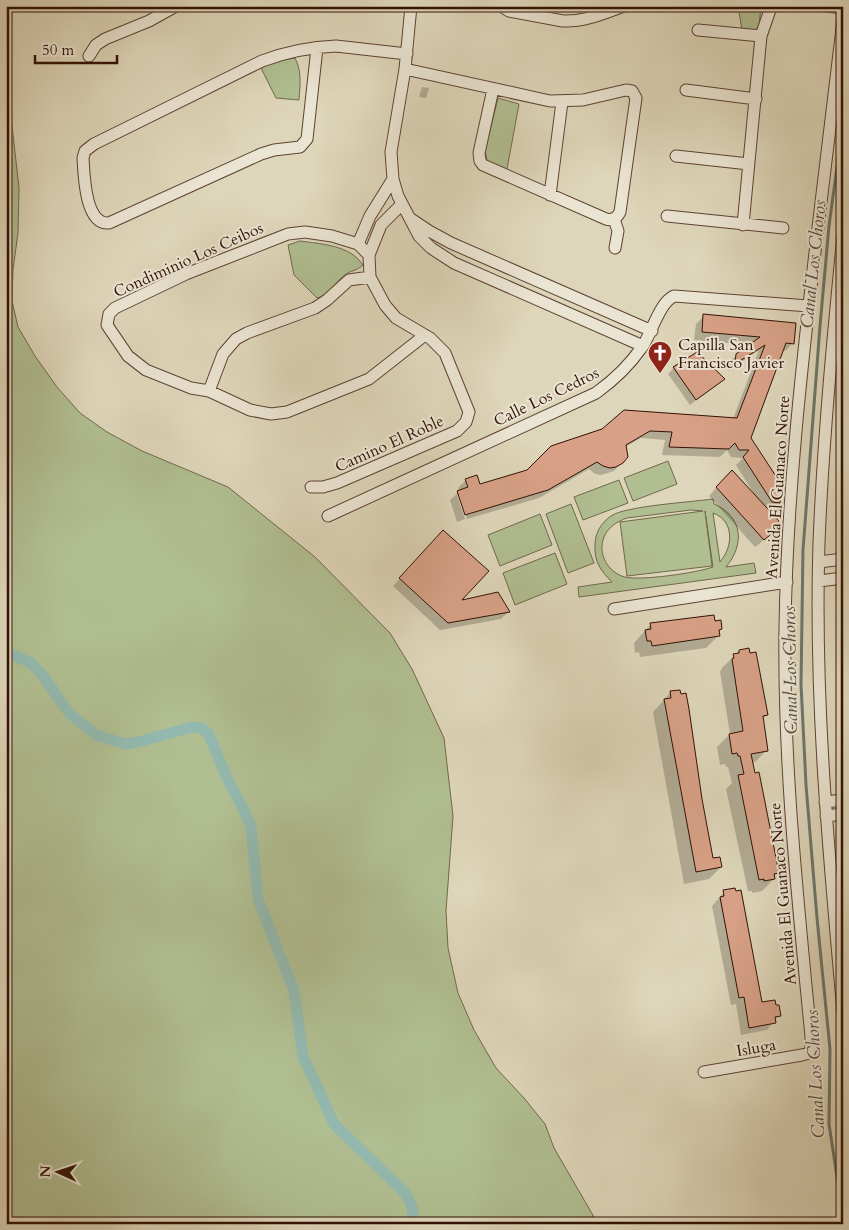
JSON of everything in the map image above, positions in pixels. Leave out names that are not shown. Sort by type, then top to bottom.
[{"type":"street","points":[[89,56],[96,45],[105,39],[149,21],[176,6]]},
{"type":"street","points":[[411,6],[405,69],[392,138],[391,165],[398,196],[419,236],[443,257],[487,279],[643,346]]},
{"type":"street","points":[[501,6],[509,11],[563,21],[588,19],[624,6]]},
{"type":"street","points":[[743,225],[761,36],[773,6]]},
{"type":"street","points":[[827,6],[843,8]]},
{"type":"street","name":"Avenida El Guanaco Norte","points":[[811,1048],[792,831],[785,677],[787,582],[796,421],[843,20]]},
{"type":"street","points":[[698,30],[761,36]]},
{"type":"street","points":[[317,48],[307,139],[304,145],[261,154],[109,223],[103,223],[98,220],[90,207],[86,192],[83,158],[87,149],[262,61],[285,52],[317,48],[344,46],[406,54]]},
{"type":"street","points":[[405,69],[550,101],[583,100],[626,90],[632,91],[635,95],[620,212],[614,218],[606,219],[486,167],[480,161],[479,153],[493,89]]},
{"type":"street","points":[[686,90],[756,99]]},
{"type":"street","points":[[550,195],[562,102]]},
{"type":"street","points":[[676,156],[749,164]]},
{"type":"street","points":[[369,255],[358,244],[370,216],[393,179]]},
{"type":"street","points":[[402,204],[381,225],[369,255],[370,277],[385,306],[396,318],[425,335]]},
{"type":"street","points":[[667,216],[783,228]]},
{"type":"street","points":[[410,218],[451,243],[652,331]]},
{"type":"street","points":[[614,218],[618,231],[615,248]]},
{"type":"street","name":"Condiminio Los Ceibos","points":[[358,244],[318,234],[299,232],[288,234],[186,274],[116,308],[109,314],[107,322],[109,329],[128,356],[139,365],[191,388],[209,391],[257,412],[271,414],[287,412],[369,379],[425,335]]},
{"type":"street","points":[[843,235],[834,331],[819,562],[821,745],[843,1012]]},
{"type":"street","points":[[443,257],[451,251],[451,243]]},
{"type":"street","points":[[209,391],[223,354],[236,339],[247,333],[315,308],[328,300],[349,280],[370,277]]},
{"type":"street","name":"Calle Los Cedros","points":[[328,516],[596,393],[614,380],[643,346],[652,331],[663,305],[669,298],[674,296],[809,306]]},
{"type":"street","name":"Camino El Roble","points":[[311,487],[323,487],[337,483],[457,431],[464,426],[468,417],[468,407],[450,362],[440,347],[425,335]]},
{"type":"street","points":[[819,562],[843,559]]},
{"type":"street","points":[[819,581],[843,578]]},
{"type":"street","points":[[614,609],[787,582]]},
{"type":"street","points":[[825,802],[843,800]]},
{"type":"street","points":[[826,816],[843,814]]},
{"type":"street","name":"Isluga","points":[[704,1072],[802,1055],[809,1052],[811,1048]]},
{"type":"green space","points":[[738,6],[761,6],[759,26],[754,32],[742,30]]},
{"type":"green space","points":[[295,58],[300,73],[299,100],[276,98],[261,68],[279,60]]},
{"type":"green space","points":[[6,72],[19,188],[18,233],[13,270],[12,301],[18,327],[35,356],[57,387],[80,413],[107,432],[142,451],[228,487],[315,557],[390,633],[412,669],[444,738],[453,816],[446,911],[448,948],[458,993],[474,1030],[496,1068],[545,1124],[554,1148],[598,1224],[6,1224]]},
{"type":"green space","points":[[498,98],[519,104],[507,169],[488,164],[485,151]]},
{"type":"green space","points":[[300,241],[343,249],[351,253],[363,265],[347,273],[325,295],[317,298],[294,275],[288,245]]},
{"type":"green space","points":[[668,461],[677,484],[633,501],[624,478]]},
{"type":"green space","points":[[619,480],[628,503],[583,520],[574,497]]},
{"type":"green space","points":[[713,499],[714,504],[724,509],[731,516],[738,532],[736,549],[726,567],[754,563],[756,573],[579,597],[578,587],[612,582],[599,566],[595,551],[597,532],[611,516],[630,510],[659,505]],"holes":[[[691,510],[703,511],[620,522],[627,576],[712,566],[705,511],[713,567],[694,572],[643,578],[625,577],[609,567],[603,556],[602,543],[611,527],[627,518]],[[713,513],[725,522],[730,535],[727,549],[720,562]]]},
{"type":"green space","points":[[571,504],[594,563],[568,573],[546,514]]},
{"type":"green space","points":[[540,514],[552,545],[500,566],[488,535]]},
{"type":"green space","points":[[555,553],[567,584],[515,605],[503,573]]},
{"type":"building","points":[[703,314],[796,323],[794,344],[786,343],[751,438],[781,484],[780,503],[772,502],[743,457],[749,450],[739,450],[735,443],[729,449],[669,447],[672,432],[650,431],[626,445],[628,457],[616,467],[610,468],[597,462],[548,490],[465,515],[457,491],[468,487],[465,479],[477,475],[480,484],[527,470],[551,446],[602,429],[624,410],[737,418],[765,345],[735,364],[736,354],[760,337],[702,332]]},
{"type":"building","points":[[697,352],[725,379],[696,400],[673,367]]},
{"type":"building","points":[[732,470],[779,521],[764,540],[716,487]]},
{"type":"building","points":[[443,530],[489,571],[462,600],[498,592],[510,612],[448,623],[399,578]]},
{"type":"building","points":[[714,615],[715,621],[721,620],[722,629],[719,630],[720,636],[652,646],[651,641],[647,641],[645,630],[651,629],[650,623]]},
{"type":"building","points":[[749,648],[750,653],[756,652],[768,715],[763,716],[768,751],[751,754],[755,773],[759,772],[779,873],[774,874],[775,879],[764,881],[764,879],[759,880],[738,775],[744,774],[740,756],[737,753],[732,754],[729,734],[743,731],[732,659],[734,658],[733,654],[739,653],[739,650]]},
{"type":"building","points":[[680,690],[681,694],[686,693],[713,858],[720,857],[722,867],[696,872],[664,699],[671,698],[670,691]]},
{"type":"building","points":[[735,888],[736,891],[741,890],[762,1002],[775,1000],[776,1005],[779,1005],[781,1016],[775,1017],[776,1023],[749,1028],[744,997],[739,998],[720,897],[724,896],[723,890]]},
{"type":"waterway","name":"Canal Los Choros","points":[[843,122],[829,226],[803,550],[801,684],[806,785],[830,1049],[829,1124],[843,1217]]},
{"type":"waterway","points":[[6,652],[31,663],[43,676],[69,713],[96,735],[125,744],[192,727],[201,728],[208,733],[228,780],[251,826],[258,899],[294,991],[303,1056],[334,1124],[405,1193],[412,1208],[411,1224]]},
{"type":"place","name":"Capilla San Francisco Javier","points":[[660,374]]}]
